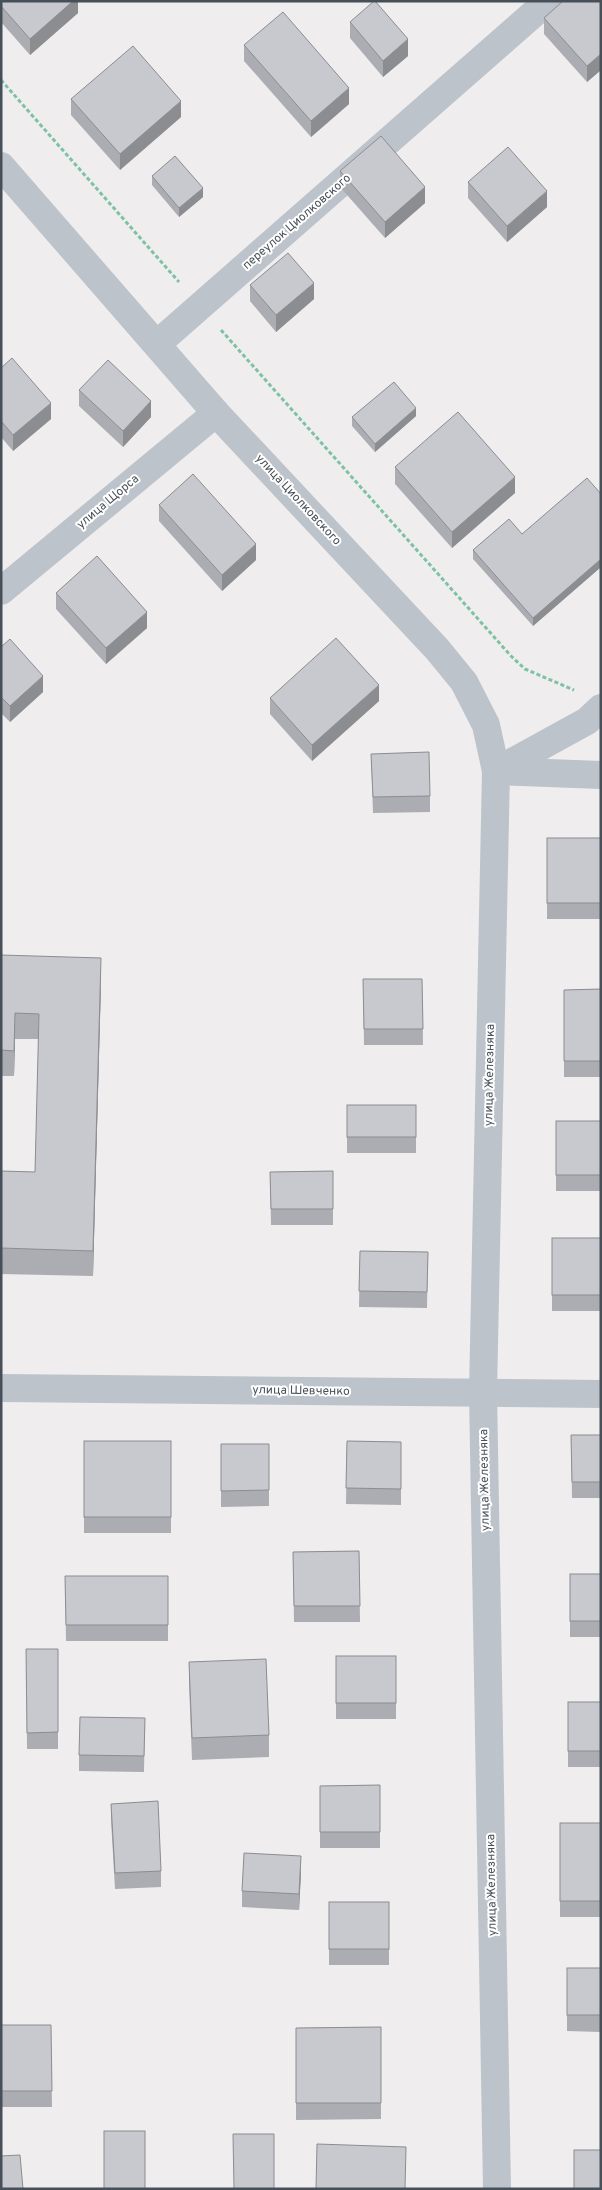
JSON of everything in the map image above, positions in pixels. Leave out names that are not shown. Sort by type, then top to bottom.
[{"type":"street","name":"переулок Циолковского","points":[[157,344],[548,1]]},
{"type":"street","name":"улица Циолковского","points":[[1,166],[216,413],[437,648],[464,682],[486,725],[496,771]]},
{"type":"street","name":"улица Щорса","points":[[1,591],[216,413]]},
{"type":"street","points":[[496,771],[587,721],[601,708]]},
{"type":"street","points":[[496,771],[601,775]]},
{"type":"street","name":"улица Железняка","points":[[496,771],[483,1392],[497,2189]]},
{"type":"street","name":"улица Шевченко","points":[[1,1388],[601,1394]]},
{"type":"path","points":[[1,80],[511,656],[525,669],[576,691]]},
{"type":"building","points":[[1,1],[73,1],[30,39],[1,6]]},
{"type":"building","points":[[374,1],[408,39],[383,61],[350,22]]},
{"type":"building","points":[[563,1],[601,1],[601,54],[587,66],[544,18]]},
{"type":"building","points":[[283,12],[349,88],[311,121],[244,45]]},
{"type":"building","points":[[133,46],[181,101],[120,154],[71,99]]},
{"type":"building","points":[[381,136],[425,187],[385,222],[340,171]]},
{"type":"building","points":[[508,147],[547,191],[507,226],[468,182]]},
{"type":"building","points":[[175,156],[203,188],[179,208],[152,176]]},
{"type":"building","points":[[288,253],[314,283],[276,315],[250,285]]},
{"type":"building","points":[[12,358],[51,403],[13,435],[1,421],[1,368]]},
{"type":"building","points":[[108,360],[151,401],[123,431],[79,390]]},
{"type":"building","points":[[394,382],[416,408],[375,444],[352,417]]},
{"type":"building","points":[[458,412],[515,477],[452,532],[395,467]]},
{"type":"building","points":[[193,474],[256,544],[222,575],[159,505]]},
{"type":"building","points":[[587,478],[601,494],[601,559],[533,618],[473,550],[509,519],[522,534]]},
{"type":"building","points":[[97,556],[147,612],[106,648],[56,593]]},
{"type":"building","points":[[336,638],[379,685],[312,745],[270,698]]},
{"type":"building","points":[[10,639],[43,676],[10,706],[1,697],[1,647]]},
{"type":"building","points":[[429,752],[430,796],[373,797],[371,754]]},
{"type":"building","points":[[547,838],[601,838],[601,903],[547,903]]},
{"type":"building","points":[[1,955],[101,958],[93,1251],[1,1248],[1,1171],[35,1172],[39,1014],[15,1013],[14,1051],[1,1050]]},
{"type":"building","points":[[363,979],[422,979],[423,1029],[364,1029]]},
{"type":"building","points":[[601,989],[601,1061],[564,1061],[564,990]]},
{"type":"building","points":[[347,1105],[416,1105],[416,1137],[347,1137]]},
{"type":"building","points":[[556,1121],[601,1121],[601,1175],[556,1175]]},
{"type":"building","points":[[333,1171],[333,1209],[271,1209],[270,1172]]},
{"type":"building","points":[[552,1238],[601,1238],[601,1295],[552,1295]]},
{"type":"building","points":[[360,1251],[428,1252],[427,1292],[359,1291]]},
{"type":"building","points":[[571,1435],[601,1435],[601,1482],[572,1482]]},
{"type":"building","points":[[84,1441],[171,1441],[171,1517],[84,1517]]},
{"type":"building","points":[[347,1441],[401,1442],[401,1489],[346,1488]]},
{"type":"building","points":[[221,1444],[269,1444],[269,1490],[221,1491]]},
{"type":"building","points":[[359,1551],[360,1606],[294,1606],[293,1552]]},
{"type":"building","points":[[570,1574],[601,1574],[601,1621],[570,1621]]},
{"type":"building","points":[[65,1576],[168,1576],[168,1625],[66,1625]]},
{"type":"building","points":[[26,1649],[58,1649],[58,1732],[27,1733]]},
{"type":"building","points":[[336,1656],[396,1656],[396,1703],[336,1703]]},
{"type":"building","points":[[266,1659],[269,1735],[192,1738],[189,1662]]},
{"type":"building","points":[[568,1702],[601,1702],[601,1751],[568,1751]]},
{"type":"building","points":[[80,1717],[145,1718],[144,1756],[79,1755]]},
{"type":"building","points":[[380,1785],[380,1832],[320,1832],[320,1786]]},
{"type":"building","points":[[158,1801],[161,1871],[115,1873],[111,1804]]},
{"type":"building","points":[[560,1823],[601,1823],[601,1901],[560,1901]]},
{"type":"building","points":[[244,1853],[301,1856],[299,1894],[242,1891]]},
{"type":"building","points":[[329,1902],[389,1902],[389,1949],[329,1949]]},
{"type":"building","points":[[567,1968],[601,1968],[601,2015],[567,2015]]},
{"type":"building","points":[[1,2025],[51,2025],[52,2091],[1,2091]]},
{"type":"building","points":[[381,2027],[381,2103],[296,2103],[296,2028]]},
{"type":"building","points":[[104,2131],[145,2131],[145,2189],[104,2189]]},
{"type":"building","points":[[233,2134],[274,2134],[274,2189],[234,2189]]},
{"type":"building","points":[[317,2144],[406,2147],[405,2189],[316,2189]]},
{"type":"building","points":[[574,2150],[601,2150],[601,2189],[574,2189]]},
{"type":"building","points":[[20,2155],[23,2189],[1,2189],[1,2156]]}]
